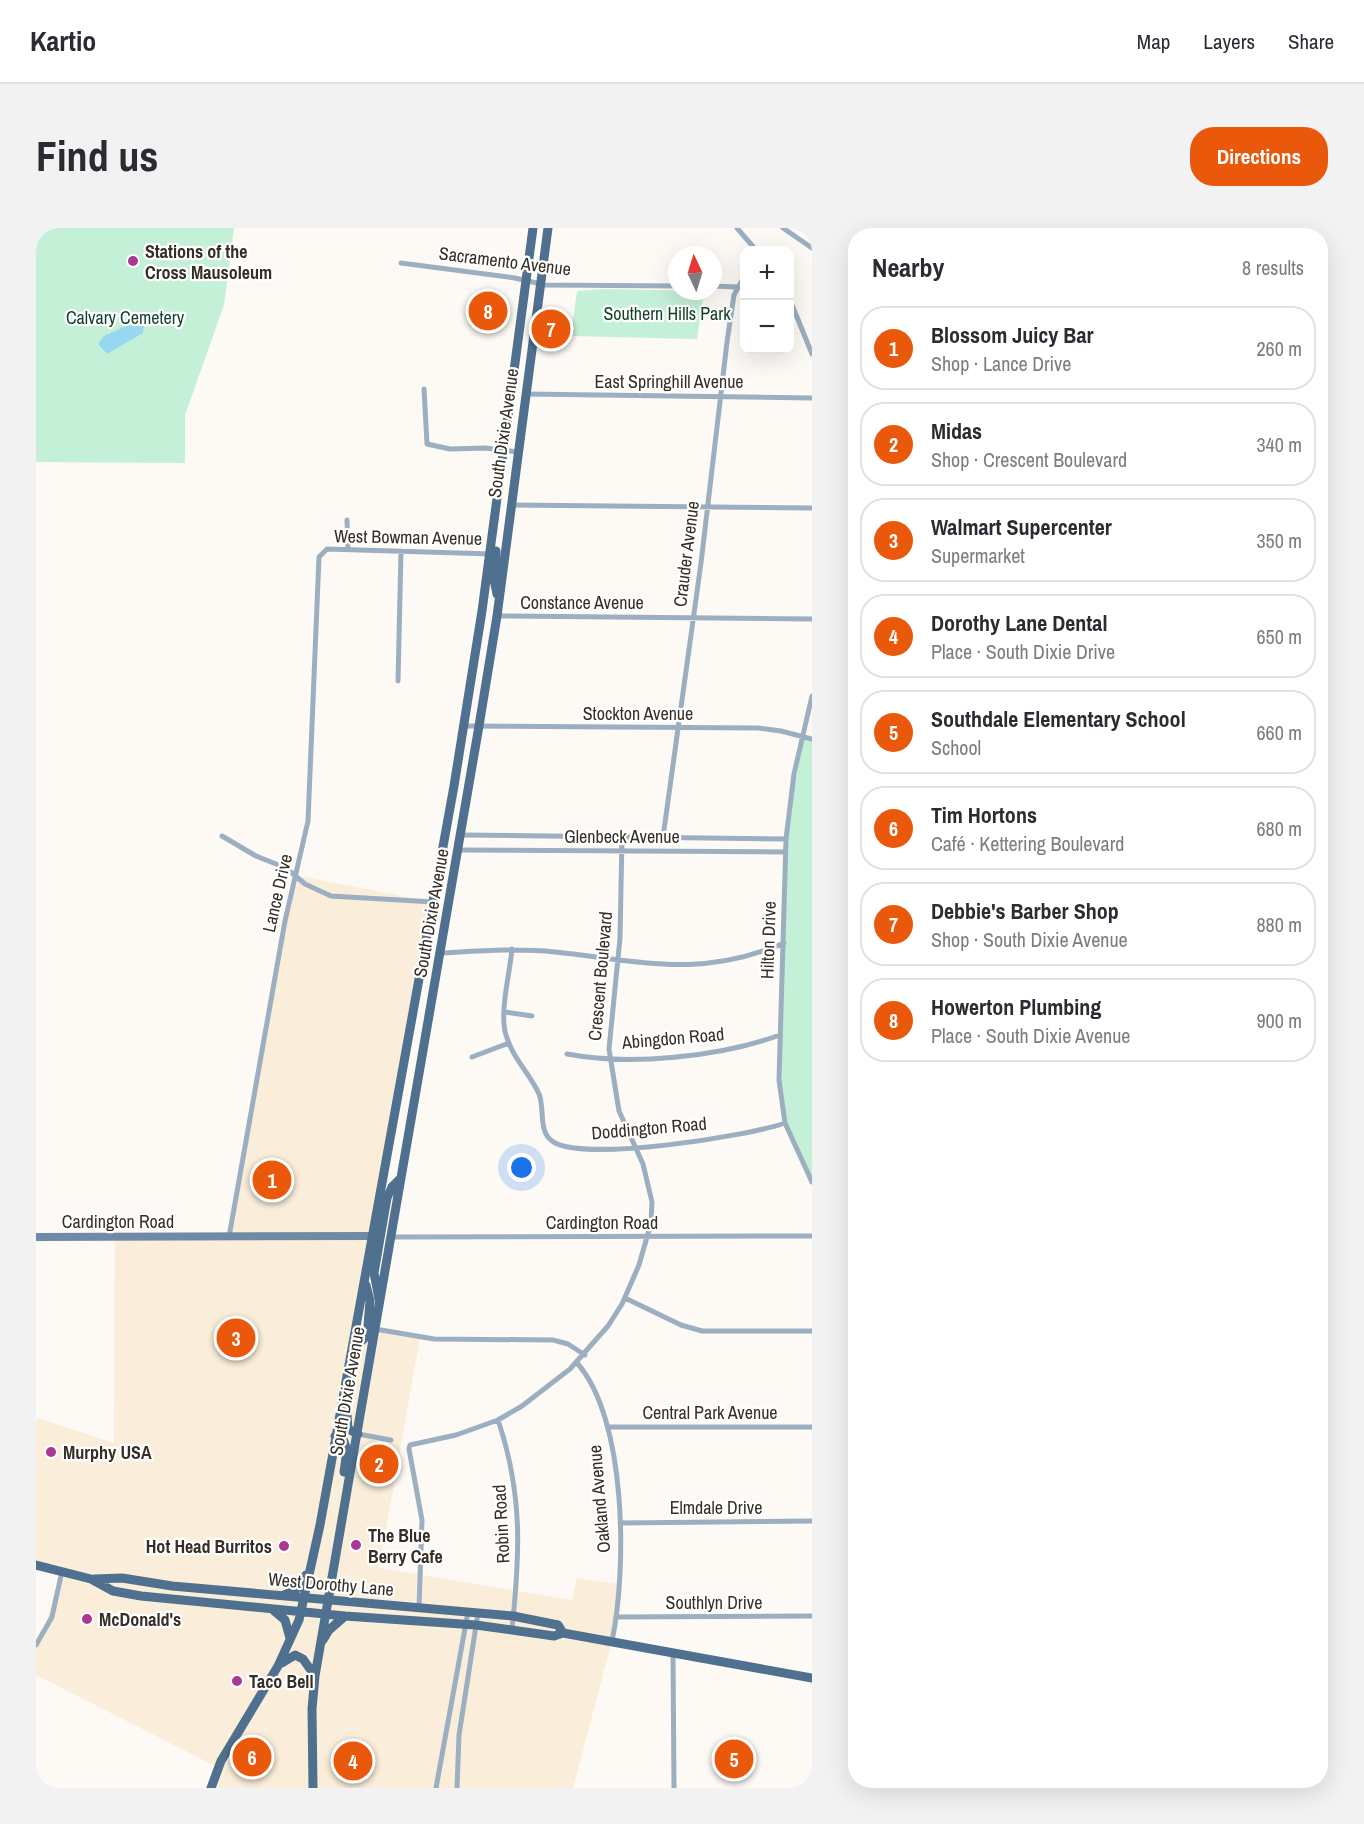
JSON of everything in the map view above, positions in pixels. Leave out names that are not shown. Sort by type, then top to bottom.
[{"type":"main road","name":"South Dixie Avenue","points":[[211,1788],[221,1761],[279,1665],[290,1642],[301,1611],[310,1568],[376,1236],[493,554],[503,451],[533,228]]},
{"type":"main road","name":"South Dixie Avenue","points":[[313,1788],[312,1718],[319,1647],[342,1507],[358,1434],[497,616],[510,501],[548,228]]},
{"type":"main road","points":[[499,599],[494,579],[493,554],[502,517],[510,501]]},
{"type":"main road","points":[[380,1301],[374,1281],[376,1236],[387,1198],[392,1187],[401,1178]]},
{"type":"main road","points":[[352,1352],[359,1341],[375,1329],[368,1325],[370,1301],[365,1283]]},
{"type":"main road","points":[[344,1389],[348,1429],[358,1434]]},
{"type":"main road","points":[[335,1436],[343,1439],[347,1450],[342,1507]]},
{"type":"main road","name":"West Dorothy Lane","points":[[36,1565],[91,1579],[113,1591],[211,1604],[471,1625],[554,1636],[563,1633],[812,1678]]},
{"type":"main road","points":[[280,1595],[296,1590],[310,1568]]},
{"type":"main road","name":"West Dorothy Lane","points":[[91,1579],[122,1578],[172,1586],[513,1616],[558,1625],[563,1633]]},
{"type":"main road","points":[[272,1609],[285,1620],[290,1642]]},
{"type":"main road","points":[[319,1647],[329,1630],[345,1616]]},
{"type":"main road","points":[[279,1665],[295,1655],[303,1659],[315,1676]]},
{"type":"street","points":[[737,228],[753,246]]},
{"type":"street","points":[[783,228],[812,248]]},
{"type":"street","name":"Sacramento Avenue","points":[[401,263],[540,284],[668,286]]},
{"type":"street","points":[[722,286],[736,287],[740,282]]},
{"type":"street","name":"Crauder Avenue","points":[[663,837],[736,287]]},
{"type":"street","points":[[794,312],[812,354]]},
{"type":"street","points":[[424,389],[427,444],[450,449],[484,447],[518,452]]},
{"type":"street","name":"East Springhill Avenue","points":[[526,394],[812,398]]},
{"type":"street","points":[[510,501],[707,508],[812,508]]},
{"type":"street","points":[[347,520],[348,549]]},
{"type":"street","name":"West Bowman Avenue","points":[[320,553],[327,549],[348,549],[493,554]]},
{"type":"street","points":[[398,681],[401,551]]},
{"type":"street","name":"Lance Drive","points":[[229,1237],[309,806],[320,553]]},
{"type":"street","name":"Constance Avenue","points":[[497,616],[812,619]]},
{"type":"street","name":"Hilton Drive","points":[[812,696],[794,774],[786,839],[780,1035],[780,1095],[785,1124],[812,1182]]},
{"type":"street","name":"Stockton Avenue","points":[[463,726],[765,729],[812,739]]},
{"type":"street","name":"Glenbeck Avenue","points":[[461,835],[786,839]]},
{"type":"street","points":[[222,836],[256,856],[286,867],[312,888],[331,896],[433,902]]},
{"type":"street","name":"Crescent Boulevard","points":[[419,1608],[422,1520],[408,1449],[413,1443],[456,1435],[498,1420],[522,1406],[577,1363],[625,1299],[648,1236],[652,1212],[651,1191],[619,1111],[610,1058],[611,1014],[618,961],[622,837]]},
{"type":"street","name":"Glenbeck Avenue","points":[[458,850],[785,852]]},
{"type":"street","points":[[441,952],[512,949],[656,965],[698,965],[732,960],[784,943]]},
{"type":"street","name":"Doddington Road","points":[[512,949],[505,1033],[539,1095],[544,1129],[550,1140],[575,1148],[635,1147],[708,1139],[785,1124]]},
{"type":"street","points":[[505,1012],[532,1016]]},
{"type":"street","name":"Abingdon Road","points":[[567,1054],[610,1058],[657,1058],[711,1052],[780,1035]]},
{"type":"street","points":[[472,1057],[509,1043]]},
{"type":"street","name":"Cardington Road","points":[[36,1237],[376,1236]]},
{"type":"street","name":"Cardington Road","points":[[391,1237],[812,1236]]},
{"type":"street","points":[[625,1299],[681,1325],[702,1331],[812,1331]]},
{"type":"street","points":[[375,1329],[434,1339],[553,1340],[568,1344],[585,1355]]},
{"type":"street","name":"Oakland Avenue","points":[[577,1363],[598,1395],[608,1427],[614,1459],[620,1523],[617,1617],[612,1641]]},
{"type":"street","name":"Robin Road","points":[[498,1420],[512,1467],[518,1509],[519,1553],[512,1629]]},
{"type":"street","name":"Central Park Avenue","points":[[608,1427],[812,1426]]},
{"type":"street","points":[[358,1434],[391,1440]]},
{"type":"street","name":"Elmdale Drive","points":[[620,1523],[812,1521]]},
{"type":"street","points":[[36,1646],[52,1617],[62,1571]]},
{"type":"street","points":[[436,1788],[473,1613]]},
{"type":"street","points":[[456,1788],[458,1741],[469,1675],[473,1613]]},
{"type":"street","name":"Southlyn Drive","points":[[617,1617],[812,1616]]},
{"type":"street","points":[[673,1653],[674,1788]]},
{"type":"street","points":[[459,1673],[469,1675]]},
{"type":"street","points":[[447,1739],[458,1741]]},
{"type":"shaded area","points":[[295,875],[433,902],[357,1327],[420,1338],[379,1568],[572,1600],[577,1578],[619,1584],[612,1641],[573,1788],[213,1788],[219,1768],[36,1675],[36,1644],[40,1640],[62,1571],[36,1567],[36,1422],[38,1418],[114,1443],[115,1236],[229,1237]]},
{"type":"green space","name":"Calvary Cemetery","points":[[36,228],[234,228],[224,305],[185,415],[185,463],[36,462]]},
{"type":"green space","name":"Southern Hills Park","points":[[668,290],[668,300],[703,300],[697,339],[571,336],[577,291]]},
{"type":"green space","points":[[803,736],[812,739],[812,1182],[790,1137],[780,1095],[786,839]]},
{"type":"water","points":[[139,320],[144,326],[143,333],[107,354],[98,344],[104,336]]},
{"type":"place","name":"Stations of the Cross Mausoleum","points":[[133,261]]},
{"type":"place","name":"Howerton Plumbing","points":[[488,311]]},
{"type":"place","name":"Debbie's Barber Shop","points":[[551,329]]},
{"type":"place","name":"Blossom Juicy Bar","points":[[272,1180]]},
{"type":"place","name":"Walmart Supercenter","points":[[236,1338]]},
{"type":"place","name":"Murphy USA","points":[[51,1452]]},
{"type":"place","name":"Midas","points":[[379,1464]]},
{"type":"place","name":"The Blue Berry Cafe","points":[[356,1545]]},
{"type":"place","name":"Hot Head Burritos","points":[[284,1546]]},
{"type":"place","name":"McDonald's","points":[[87,1619]]},
{"type":"place","name":"Taco Bell","points":[[237,1681]]},
{"type":"place","name":"Tim Hortons","points":[[252,1757]]},
{"type":"place","name":"Southdale Elementary School","points":[[734,1759]]},
{"type":"place","name":"Dorothy Lane Dental","points":[[353,1761]]}]
